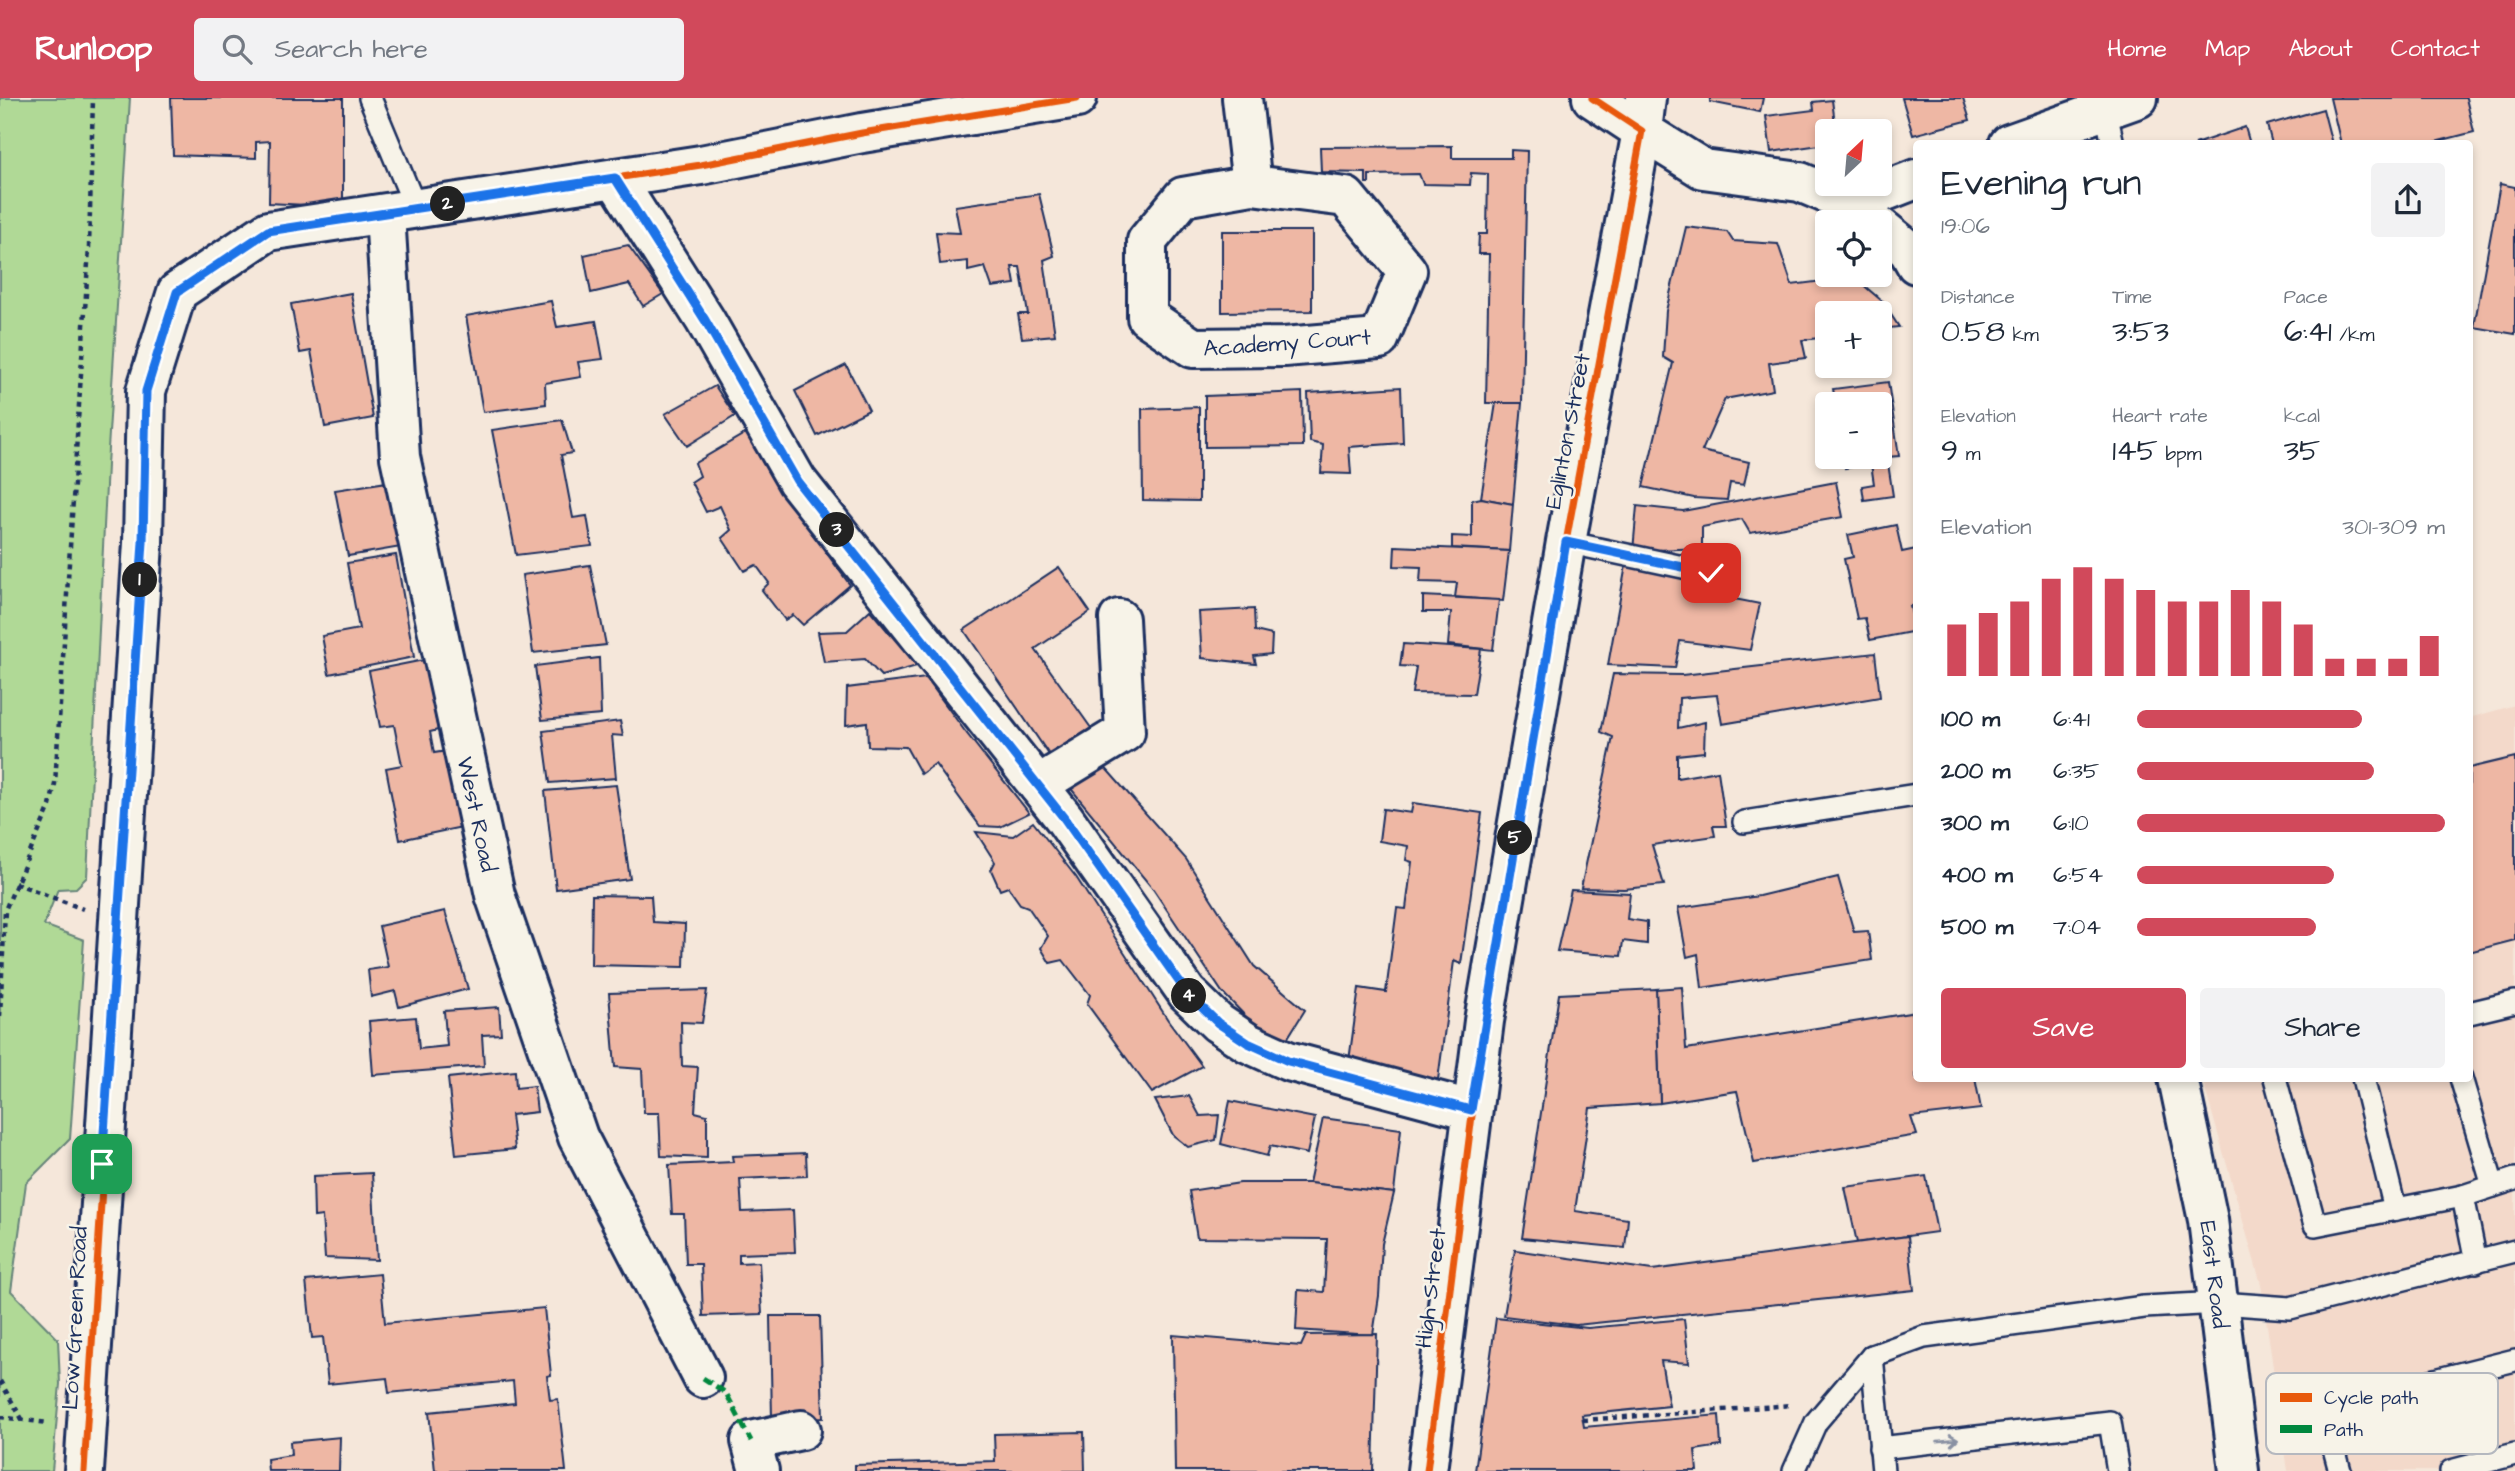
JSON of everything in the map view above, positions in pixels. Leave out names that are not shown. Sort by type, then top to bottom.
[{"type":"street","points":[[401,212],[1077,98]]},
{"type":"street","points":[[1242,98],[1252,185]]},
{"type":"street","points":[[1591,98],[1644,115],[1703,169],[1800,182],[1853,210]]},
{"type":"street","name":"Eglinton Street","points":[[1471,1110],[1566,542],[1644,115]]},
{"type":"street","points":[[2025,140],[2119,117]]},
{"type":"street","points":[[615,178],[705,320],[797,481],[1038,785],[1104,872],[1187,993],[1218,1023],[1248,1043],[1288,1061],[1471,1110]]},
{"type":"street","points":[[1878,210],[1913,181]]},
{"type":"street","name":"Academy Court","points":[[1252,185],[1346,197],[1407,271],[1379,340],[1284,347],[1193,348],[1147,317],[1147,241],[1183,197],[1252,185]]},
{"type":"street","name":"Low Green Road","points":[[84,1471],[143,542],[146,391],[177,292],[268,231],[401,212]]},
{"type":"street","name":"West Road","points":[[401,212],[400,457],[495,895],[578,1137],[703,1378]]},
{"type":"street","points":[[1892,237],[1908,250],[1913,259]]},
{"type":"street","points":[[1038,785],[1125,732],[1119,620]]},
{"type":"street","name":"East Road","points":[[2179,1082],[2208,1220],[2239,1471]]},
{"type":"street","name":"High Street","points":[[1427,1471],[1471,1110]]},
{"type":"street","points":[[759,1471],[751,1441],[801,1430]]},
{"type":"lane","points":[[370,98],[401,212]]},
{"type":"lane","points":[[1566,542],[1711,573]]},
{"type":"lane","points":[[1744,822],[1913,795]]},
{"type":"lane","points":[[2473,1012],[2515,1002]]},
{"type":"lane","points":[[2276,1082],[2315,1225],[2463,1196],[2515,1180]]},
{"type":"lane","points":[[2364,1082],[2395,1209]]},
{"type":"lane","points":[[2462,1082],[2493,1186]]},
{"type":"lane","points":[[2463,1196],[2476,1262]]},
{"type":"lane","points":[[1794,1471],[1816,1422],[1871,1356],[1924,1337],[2144,1307],[2220,1303],[2290,1308],[2515,1251]]},
{"type":"lane","points":[[1871,1356],[1883,1471]]},
{"type":"lane","points":[[2463,1373],[2515,1360]]},
{"type":"lane","points":[[1880,1448],[2110,1422],[2118,1471]]},
{"type":"lane","points":[[2335,1454],[2340,1471]]},
{"type":"lane","points":[[2451,1471],[2515,1454]]},
{"type":"path","points":[[0,1017],[5,910],[50,806],[55,784],[89,247],[93,98]]},
{"type":"path","points":[[15,883],[85,910],[119,912]]},
{"type":"path","points":[[0,1381],[22,1419]]},
{"type":"path","points":[[1583,1420],[1833,1402]]},
{"type":"path","points":[[0,1417],[86,1429]]},
{"type":"shaded area","points":[[2515,705],[2515,1471],[2288,1471],[2286,1454],[2498,1454],[2498,1373],[2274,1373],[2261,1284],[2203,1082],[2473,1082],[2473,717]]},
{"type":"green space","points":[[0,98],[130,98],[107,465],[87,877],[76,888],[58,889],[44,925],[84,940],[70,1139],[26,1183],[11,1291],[58,1339],[60,1384],[52,1471],[0,1471]]},
{"type":"building","points":[[171,98],[343,98],[343,207],[269,203],[270,141],[256,142],[256,158],[173,155]]},
{"type":"building","points":[[1710,98],[1763,98],[1760,112],[1710,102]]},
{"type":"building","points":[[1902,98],[1963,98],[1970,120],[1913,135]]},
{"type":"building","points":[[2330,98],[2466,98],[2474,132],[2443,140],[2340,140]]},
{"type":"building","points":[[1832,100],[1834,119],[1815,119],[1815,146],[1771,152],[1766,116],[1814,110],[1813,102]]},
{"type":"building","points":[[2323,109],[2331,140],[2271,140],[2267,125]]},
{"type":"building","points":[[2245,127],[2249,140],[2207,140]]},
{"type":"building","points":[[1452,146],[1452,158],[1511,158],[1511,150],[1527,151],[1522,403],[1486,403],[1489,254],[1478,254],[1479,234],[1487,234],[1488,174],[1471,173],[1470,185],[1423,184],[1419,174],[1369,175],[1369,183],[1366,183],[1366,173],[1321,172],[1320,147]]},
{"type":"building","points":[[2500,184],[2515,187],[2515,334],[2474,327]]},
{"type":"building","points":[[1039,194],[1054,256],[1044,260],[1055,335],[1022,338],[1018,314],[1028,314],[1020,267],[1012,267],[1015,284],[992,287],[985,267],[968,271],[968,261],[940,264],[936,232],[960,233],[955,206]]},
{"type":"building","points":[[1686,227],[1727,232],[1733,241],[1778,244],[1792,285],[1815,282],[1815,287],[1866,287],[1882,301],[1815,301],[1815,338],[1802,340],[1806,358],[1769,363],[1773,390],[1725,399],[1702,451],[1749,462],[1744,485],[1730,483],[1727,500],[1694,498],[1643,487],[1673,363],[1663,357],[1666,311]]},
{"type":"building","points":[[1222,231],[1312,231],[1312,311],[1222,312]]},
{"type":"building","points":[[628,245],[663,294],[643,306],[629,284],[591,293],[584,255]]},
{"type":"building","points":[[351,293],[373,418],[325,427],[311,351],[300,353],[291,304]]},
{"type":"building","points":[[551,301],[557,327],[596,321],[603,359],[578,362],[581,377],[545,383],[546,404],[483,412],[466,316]]},
{"type":"building","points":[[1892,316],[1899,327],[1892,328]]},
{"type":"building","points":[[846,365],[869,410],[817,436],[795,391]]},
{"type":"building","points":[[1888,382],[1889,392],[1834,392],[1833,389]]},
{"type":"building","points":[[715,386],[735,416],[687,446],[665,414]]},
{"type":"building","points":[[1401,387],[1403,443],[1349,447],[1351,474],[1321,473],[1323,445],[1310,442],[1308,393]]},
{"type":"building","points":[[1302,392],[1303,446],[1205,447],[1205,396]]},
{"type":"building","points":[[1496,403],[1522,403],[1513,504],[1481,498]]},
{"type":"building","points":[[1199,407],[1199,501],[1143,500],[1142,409]]},
{"type":"building","points":[[1892,409],[1899,456],[1892,457]]},
{"type":"building","points":[[562,420],[572,453],[561,455],[573,518],[587,516],[592,546],[516,555],[492,430]]},
{"type":"building","points":[[746,433],[772,479],[850,585],[803,625],[793,615],[785,620],[762,590],[769,583],[756,565],[744,571],[722,538],[731,530],[720,506],[706,512],[691,482],[700,476],[695,463]]},
{"type":"building","points":[[1872,469],[1889,469],[1893,496],[1864,500],[1862,486],[1874,484]]},
{"type":"building","points":[[387,482],[401,547],[348,556],[335,490]]},
{"type":"building","points":[[1836,482],[1843,517],[1750,533],[1742,519],[1702,527],[1702,548],[1633,551],[1637,506],[1683,511]]},
{"type":"building","points":[[1481,498],[1513,504],[1509,551],[1452,548],[1452,536],[1472,537],[1472,500]]},
{"type":"building","points":[[1896,525],[1902,552],[1913,550],[1913,606],[1910,606],[1913,632],[1870,640],[1865,618],[1857,619],[1844,559],[1853,557],[1848,535]]},
{"type":"building","points":[[1395,546],[1509,551],[1503,601],[1455,597],[1457,583],[1420,582],[1421,567],[1394,566]]},
{"type":"building","points":[[396,555],[414,657],[329,674],[322,636],[359,629],[347,563]]},
{"type":"building","points":[[590,565],[606,645],[533,653],[522,575]]},
{"type":"building","points":[[1626,565],[1690,578],[1689,590],[1760,604],[1750,650],[1680,641],[1675,668],[1608,665]]},
{"type":"building","points":[[1059,567],[1090,612],[1035,649],[1091,728],[1050,756],[964,630]]},
{"type":"building","points":[[1423,596],[1499,600],[1493,650],[1448,645],[1451,612],[1423,612]]},
{"type":"building","points":[[1254,609],[1255,631],[1272,635],[1271,654],[1254,656],[1256,664],[1202,658],[1199,612]]},
{"type":"building","points":[[870,610],[917,666],[881,676],[865,659],[824,662],[818,632],[847,631]]},
{"type":"building","points":[[1403,644],[1481,649],[1474,694],[1412,693],[1416,667],[1400,666]]},
{"type":"building","points":[[1875,653],[1880,697],[1722,724],[1717,695],[1679,698],[1678,728],[1705,722],[1704,752],[1677,755],[1677,778],[1718,771],[1726,826],[1713,826],[1715,836],[1652,845],[1664,885],[1624,889],[1581,888],[1613,737],[1601,732],[1613,674],[1682,675]]},
{"type":"building","points":[[599,658],[601,715],[542,720],[535,666]]},
{"type":"building","points":[[424,660],[438,730],[430,732],[434,753],[447,751],[462,827],[400,840],[386,768],[402,765],[394,725],[380,727],[369,671]]},
{"type":"building","points":[[926,678],[1029,813],[1000,827],[980,826],[935,764],[921,774],[906,747],[868,746],[867,722],[846,725],[847,688]]},
{"type":"building","points":[[620,721],[623,736],[612,735],[616,778],[550,783],[543,731]]},
{"type":"building","points":[[2515,757],[2515,940],[2473,951],[2473,767]]},
{"type":"building","points":[[1102,764],[1186,859],[1254,966],[1305,1010],[1282,1047],[1259,1030],[1222,992],[1153,889],[1068,785]]},
{"type":"building","points":[[616,785],[630,879],[556,889],[545,791]]},
{"type":"building","points":[[1413,803],[1482,813],[1461,964],[1454,961],[1438,1080],[1348,1068],[1359,988],[1386,992],[1397,908],[1406,909],[1412,862],[1406,860],[1408,846],[1379,841],[1383,809],[1411,813]]},
{"type":"building","points":[[1033,822],[1076,877],[1168,1020],[1202,1066],[1152,1093],[1087,1004],[1090,995],[1063,960],[1050,963],[1041,948],[1048,936],[1028,907],[1020,904],[1008,887],[1000,890],[991,870],[995,862],[976,832],[1013,836]]},
{"type":"building","points":[[1838,877],[1854,932],[1868,931],[1872,960],[1702,988],[1698,954],[1687,957],[1678,908],[1759,896]]},
{"type":"building","points":[[1571,890],[1630,893],[1627,919],[1647,922],[1647,944],[1623,941],[1621,956],[1557,951]]},
{"type":"building","points":[[592,895],[651,896],[653,922],[685,924],[684,967],[591,965]]},
{"type":"building","points":[[445,911],[468,989],[399,1007],[395,991],[371,997],[368,970],[388,967],[379,926]]},
{"type":"building","points":[[1682,987],[1686,1049],[1913,1012],[1913,1082],[1976,1082],[1981,1109],[1911,1117],[1917,1135],[1754,1163],[1737,1091],[1660,1103],[1656,989]]},
{"type":"building","points":[[1656,989],[1660,1103],[1590,1108],[1575,1211],[1628,1219],[1625,1248],[1522,1238],[1559,994]]},
{"type":"building","points":[[707,990],[702,1023],[681,1022],[682,1066],[698,1067],[695,1112],[707,1115],[707,1158],[661,1156],[659,1113],[644,1113],[642,1069],[615,1067],[609,993]]},
{"type":"building","points":[[499,1007],[501,1034],[482,1035],[484,1066],[373,1075],[369,1021],[416,1017],[419,1049],[447,1046],[444,1011]]},
{"type":"building","points":[[515,1071],[516,1088],[534,1086],[537,1112],[511,1115],[515,1149],[456,1155],[448,1078]]},
{"type":"building","points":[[1189,1096],[1200,1116],[1219,1115],[1216,1140],[1188,1147],[1173,1135],[1155,1100]]},
{"type":"building","points":[[1230,1101],[1315,1118],[1307,1154],[1270,1146],[1267,1156],[1221,1144]]},
{"type":"building","points":[[1323,1118],[1401,1129],[1394,1193],[1309,1183]]},
{"type":"building","points":[[806,1153],[807,1176],[740,1179],[742,1212],[793,1210],[795,1252],[739,1254],[739,1263],[759,1262],[762,1314],[703,1316],[701,1264],[686,1264],[684,1214],[672,1214],[669,1165],[733,1162],[732,1156]]},
{"type":"building","points":[[372,1173],[377,1260],[325,1258],[322,1216],[314,1217],[313,1176]]},
{"type":"building","points":[[1926,1176],[1937,1232],[1857,1243],[1845,1187]]},
{"type":"building","points":[[1240,1183],[1309,1183],[1394,1193],[1382,1244],[1379,1296],[1373,1335],[1296,1330],[1298,1290],[1324,1292],[1327,1239],[1197,1238],[1189,1191]]},
{"type":"building","points":[[1908,1236],[1914,1290],[1576,1325],[1504,1316],[1515,1250],[1652,1270]]},
{"type":"building","points":[[380,1274],[385,1323],[544,1308],[551,1375],[547,1376],[550,1400],[558,1399],[566,1471],[435,1471],[429,1412],[515,1403],[513,1381],[389,1393],[387,1378],[328,1384],[323,1337],[312,1338],[306,1281]]},
{"type":"building","points":[[770,1316],[820,1316],[823,1418],[772,1419]]},
{"type":"building","points":[[1496,1318],[1588,1328],[1684,1319],[1689,1363],[1661,1361],[1669,1406],[1582,1415],[1584,1427],[1719,1415],[1721,1446],[1695,1450],[1697,1471],[1475,1471]]},
{"type":"building","points":[[1377,1334],[1373,1471],[1175,1471],[1173,1335],[1301,1346],[1306,1335]]},
{"type":"building","points":[[1084,1432],[1085,1471],[855,1471],[855,1465],[995,1461],[994,1434]]},
{"type":"building","points":[[340,1437],[339,1471],[268,1471],[267,1459],[291,1455],[290,1442]]},
{"type":"marked path","points":[[703,1378],[726,1393],[751,1441]]},
{"type":"cycle path","points":[[84,1471],[143,543],[146,391],[177,292],[268,231],[701,165],[862,133],[1077,98]]},
{"type":"cycle path","points":[[1427,1471],[1484,1021],[1566,542],[1642,131],[1592,98]]},
{"type":"route","points":[[102,1164],[143,542],[146,391],[177,292],[268,231],[615,178],[705,320],[797,481],[1064,818],[1187,993],[1218,1023],[1248,1043],[1288,1061],[1364,1084],[1471,1110],[1566,542],[1711,573]]}]
